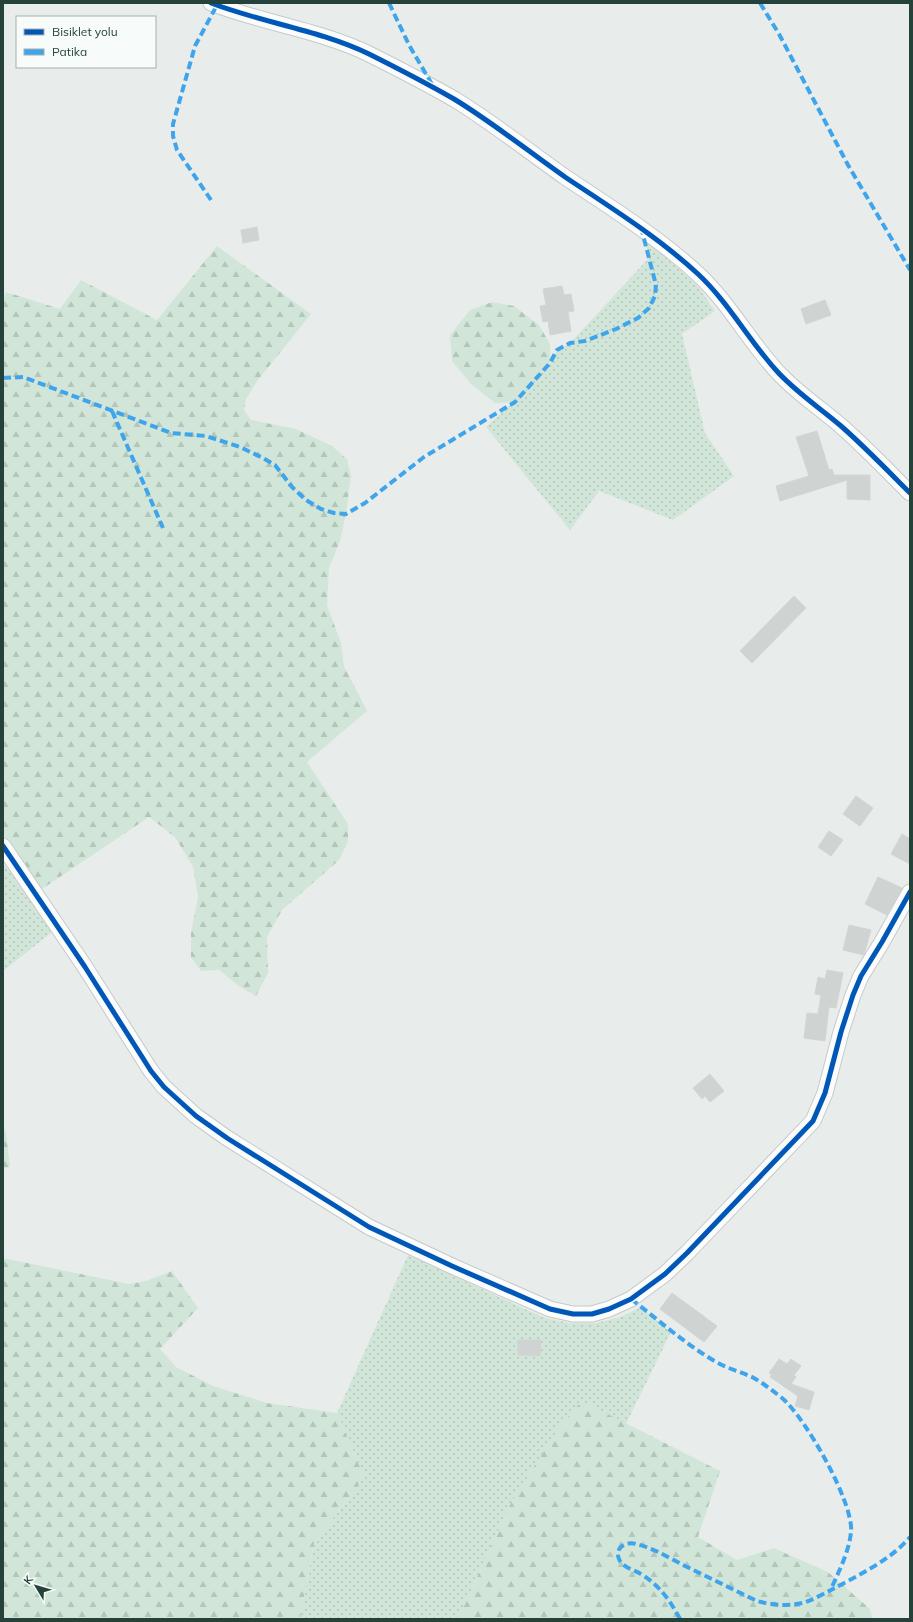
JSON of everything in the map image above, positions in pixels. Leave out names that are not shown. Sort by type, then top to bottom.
[{"type":"street","points":[[211,3],[254,17],[310,32],[368,54],[454,100],[595,197],[668,249],[700,276],[716,294],[776,371],[796,390],[851,436],[910,493]]},
{"type":"street","points":[[3,846],[84,967],[150,1071],[164,1087],[196,1116],[227,1138],[369,1227],[452,1266],[550,1309],[572,1314],[592,1314],[609,1309],[628,1301],[648,1287],[687,1253],[813,1121],[825,1093],[841,1032],[861,976],[910,892]]},
{"type":"green space","points":[[645,240],[697,285],[715,311],[682,334],[705,433],[734,476],[673,520],[599,491],[570,530],[486,427],[519,397],[550,363],[557,350],[570,343],[649,258]]},
{"type":"green space","points":[[217,246],[311,314],[258,380],[246,399],[244,410],[251,420],[296,429],[332,446],[347,459],[351,476],[346,514],[340,541],[329,568],[327,605],[341,643],[344,666],[367,711],[307,762],[348,824],[348,842],[339,860],[282,910],[267,937],[268,973],[256,996],[240,987],[219,970],[201,971],[191,957],[191,933],[198,897],[193,867],[175,837],[149,817],[42,889],[3,835],[3,297],[6,292],[60,309],[81,280],[157,320]]},
{"type":"green space","points":[[492,302],[514,306],[539,325],[550,344],[550,363],[515,402],[495,403],[471,384],[452,361],[450,335],[470,310]]},
{"type":"green space","points":[[3,862],[52,932],[3,971]]},
{"type":"green space","points":[[3,1126],[6,1132],[10,1167],[3,1168]]},
{"type":"green space","points":[[408,1255],[545,1318],[570,1323],[596,1323],[621,1317],[641,1307],[671,1332],[626,1424],[582,1401],[511,1503],[458,1619],[300,1619],[314,1544],[364,1477],[337,1413]]},
{"type":"green space","points":[[3,1258],[129,1284],[146,1281],[172,1271],[198,1308],[160,1349],[176,1367],[213,1386],[267,1403],[337,1413],[364,1477],[314,1544],[300,1619],[3,1619]]},
{"type":"green space","points":[[582,1401],[720,1471],[698,1537],[737,1560],[774,1548],[828,1572],[870,1609],[872,1619],[458,1619],[511,1503],[561,1424]]},
{"type":"building","points":[[257,227],[259,240],[243,243],[241,230]]},
{"type":"building","points":[[562,286],[564,295],[571,294],[574,311],[568,312],[571,331],[550,335],[548,321],[543,322],[540,306],[546,305],[543,289]]},
{"type":"building","points":[[825,300],[831,315],[806,324],[801,309]]},
{"type":"building","points":[[817,431],[829,470],[832,469],[834,475],[870,475],[870,500],[847,499],[847,480],[780,501],[776,486],[809,476],[796,437]]},
{"type":"building","points":[[794,596],[806,608],[752,663],[740,651]]},
{"type":"building","points":[[856,796],[873,808],[860,826],[843,814]]},
{"type":"building","points":[[829,831],[843,840],[831,856],[818,847]]},
{"type":"building","points":[[902,834],[910,839],[910,864],[891,854]]},
{"type":"building","points":[[878,877],[902,888],[887,915],[865,904]]},
{"type":"building","points":[[849,925],[871,930],[864,955],[843,950]]},
{"type":"building","points":[[827,970],[843,973],[836,1008],[829,1007],[825,1041],[804,1038],[807,1013],[818,1014],[821,995],[815,994],[818,977],[825,979]]},
{"type":"building","points":[[710,1074],[724,1091],[710,1102],[705,1096],[702,1099],[693,1088]]},
{"type":"building","points":[[672,1293],[717,1326],[704,1342],[660,1309]]},
{"type":"building","points":[[518,1340],[541,1340],[540,1356],[518,1355]]},
{"type":"building","points":[[779,1359],[787,1364],[791,1359],[801,1366],[794,1375],[796,1377],[791,1384],[814,1392],[809,1410],[795,1406],[798,1396],[770,1377],[772,1374],[769,1373]]},
{"type":"marked path","points":[[389,3],[409,45],[433,86]]},
{"type":"marked path","points":[[760,3],[779,34],[848,165],[910,270]]},
{"type":"marked path","points":[[211,200],[177,150],[173,136],[173,124],[195,46],[217,5]]},
{"type":"marked path","points":[[3,378],[23,377],[171,433],[206,436],[240,447],[275,465],[292,487],[306,500],[321,509],[334,513],[346,514],[365,503],[424,457],[515,402],[550,363],[557,350],[570,343],[585,341],[616,329],[638,318],[649,308],[655,296],[656,285],[642,231]]},
{"type":"marked path","points":[[112,411],[163,528]]},
{"type":"marked path","points":[[631,1299],[684,1341],[706,1356],[722,1365],[752,1377],[767,1387],[782,1398],[792,1408],[803,1423],[815,1441],[837,1482],[850,1519],[851,1532],[848,1547],[831,1589]]},
{"type":"marked path","points":[[680,1619],[668,1599],[659,1588],[647,1578],[625,1566],[621,1562],[618,1551],[622,1546],[632,1543],[648,1548],[757,1601],[769,1604],[787,1605],[800,1604],[809,1601],[862,1573],[884,1560],[910,1537]]},
{"type":"cycle path","points":[[211,3],[331,39],[369,54],[401,70],[468,108],[633,223],[667,247],[698,274],[719,296],[782,377],[798,392],[850,434],[910,493]]},
{"type":"cycle path","points":[[3,846],[85,967],[151,1071],[164,1087],[196,1116],[227,1138],[369,1227],[452,1266],[550,1309],[573,1314],[592,1314],[609,1309],[631,1299],[665,1274],[687,1253],[813,1121],[825,1093],[841,1032],[861,976],[910,892]]}]
